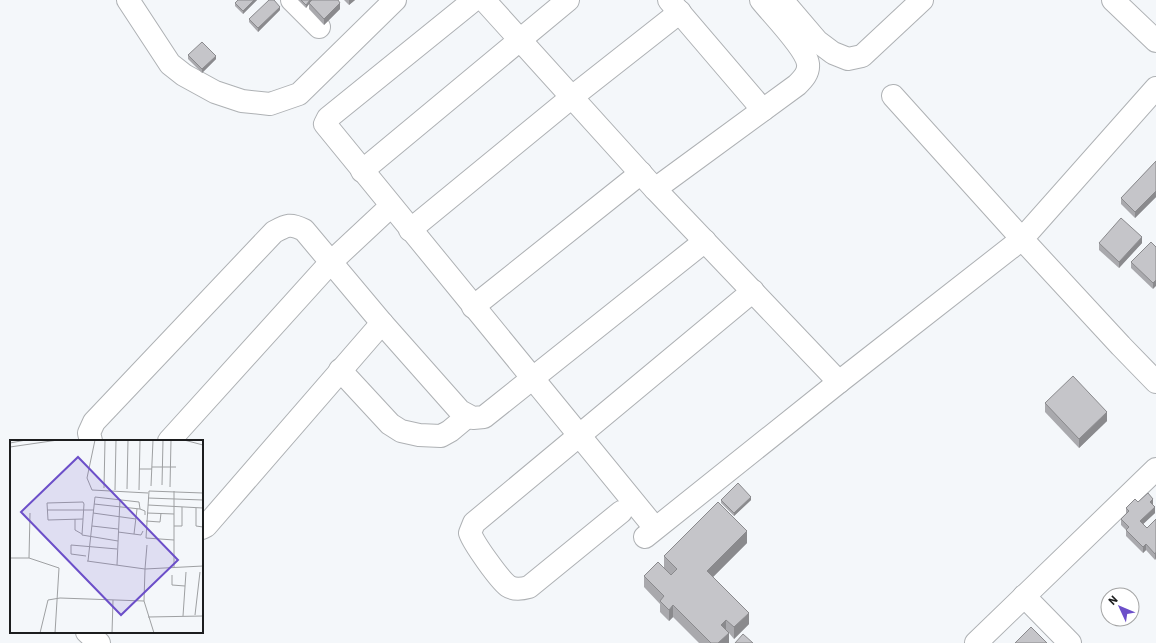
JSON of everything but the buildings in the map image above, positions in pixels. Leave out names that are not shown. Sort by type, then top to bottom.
[{"type":"street","points":[[128,0],[170,64],[184,75],[222,94],[242,101],[270,104],[299,94],[396,0]]},
{"type":"street","points":[[292,0],[319,27]]},
{"type":"street","points":[[474,0],[328,118],[325,124],[390,206],[532,378],[578,436],[650,532],[1022,239],[1156,88]]},
{"type":"street","points":[[484,0],[655,189],[839,382]]},
{"type":"street","points":[[362,171],[568,0]]},
{"type":"street","points":[[655,189],[797,85],[806,76],[808,64],[802,49],[761,0]]},
{"type":"street","points":[[782,0],[817,41],[833,53],[848,59],[862,56],[922,0]]},
{"type":"street","points":[[1113,0],[1156,41]]},
{"type":"street","points":[[410,230],[572,97],[674,6],[763,110]]},
{"type":"street","points":[[893,96],[1022,239],[1156,382]]},
{"type":"street","points":[[474,307],[641,173]]},
{"type":"street","points":[[170,440],[331,262],[390,206]]},
{"type":"street","points":[[91,440],[89,433],[94,422],[274,232],[286,226],[295,225],[304,230],[382,323],[460,411],[473,418],[484,417],[705,241]]},
{"type":"street","points":[[621,512],[529,587],[519,590],[508,586],[474,544],[470,533],[474,523],[752,291]]},
{"type":"street","points":[[203,528],[206,526],[382,323]]},
{"type":"street","points":[[340,370],[390,424],[401,431],[419,435],[440,436],[450,431],[468,416]]},
{"type":"street","points":[[976,643],[1156,469]]},
{"type":"street","points":[[1024,596],[1070,643]]},
{"type":"street","points":[[88,633],[99,643]]}]
